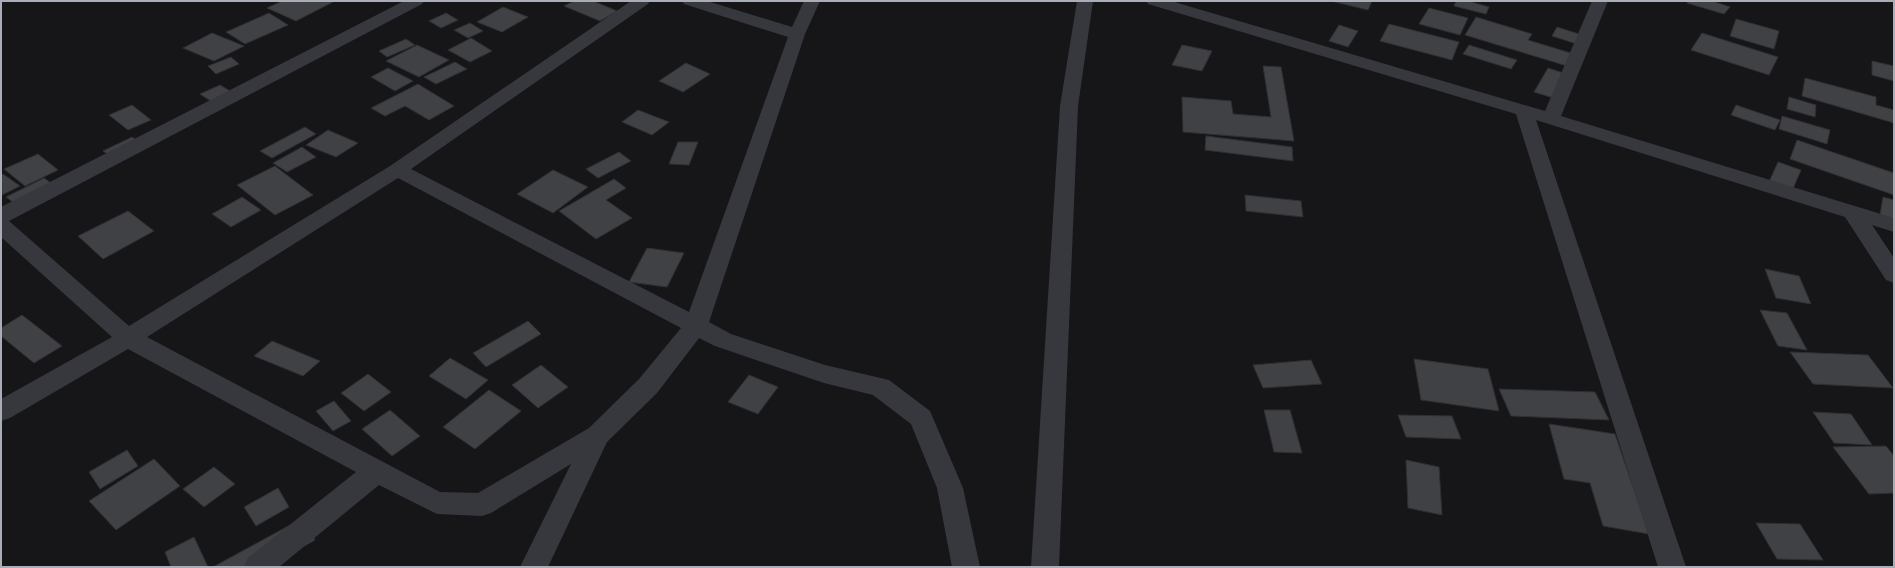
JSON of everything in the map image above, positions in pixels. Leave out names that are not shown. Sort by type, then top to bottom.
[{"type":"street","points":[[1,216],[416,1]]},
{"type":"street","points":[[1,411],[128,338],[397,170],[642,1]]},
{"type":"street","points":[[690,1],[797,34]]},
{"type":"street","points":[[1,226],[128,338],[437,503],[482,505],[598,435],[648,386],[696,326],[797,34],[812,1]]},
{"type":"street","points":[[1045,567],[1069,106],[1086,1]]},
{"type":"street","points":[[1154,1],[1551,119],[1894,225]]},
{"type":"street","points":[[1551,119],[1600,1]]},
{"type":"street","points":[[1524,111],[1672,567]]},
{"type":"street","points":[[397,170],[723,340],[824,374],[880,387],[921,418],[950,488],[966,567]]},
{"type":"street","points":[[1853,213],[1894,275]]},
{"type":"street","points":[[534,567],[598,435]]},
{"type":"street","points":[[258,567],[377,471]]},
{"type":"building","points":[[282,1],[333,2],[296,21],[267,8]]},
{"type":"building","points":[[574,1],[593,1],[617,11],[600,21],[564,6]]},
{"type":"building","points":[[1331,1],[1372,1],[1368,10]]},
{"type":"building","points":[[1456,1],[1468,1],[1489,7],[1486,14],[1454,6]]},
{"type":"building","points":[[1688,1],[1712,1],[1730,7],[1724,14],[1687,3]]},
{"type":"building","points":[[503,7],[528,17],[502,32],[477,22]]},
{"type":"building","points":[[1429,8],[1468,18],[1460,35],[1419,24]]},
{"type":"building","points":[[269,13],[288,25],[245,44],[226,32]]},
{"type":"building","points":[[446,13],[458,20],[441,28],[429,21]]},
{"type":"building","points":[[1476,17],[1532,34],[1528,40],[1574,54],[1567,66],[1465,35]]},
{"type":"building","points":[[1736,19],[1779,31],[1774,49],[1730,36]]},
{"type":"building","points":[[470,23],[483,31],[468,38],[454,30]]},
{"type":"building","points":[[1389,24],[1459,42],[1452,60],[1380,41]]},
{"type":"building","points":[[1339,25],[1358,31],[1348,47],[1329,41]]},
{"type":"building","points":[[1557,27],[1582,35],[1577,44],[1552,36]]},
{"type":"building","points":[[212,33],[244,46],[214,61],[183,48]]},
{"type":"building","points":[[1702,33],[1778,57],[1769,75],[1691,50]]},
{"type":"building","points":[[471,38],[492,51],[470,62],[448,50]]},
{"type":"building","points":[[406,39],[415,45],[387,57],[379,51]]},
{"type":"building","points":[[417,45],[449,60],[419,77],[386,61]]},
{"type":"building","points":[[1182,45],[1212,51],[1202,71],[1172,65]]},
{"type":"building","points":[[1469,45],[1517,60],[1511,69],[1463,54]]},
{"type":"building","points":[[231,57],[239,64],[216,74],[208,66]]},
{"type":"building","points":[[1872,61],[1894,66],[1894,81],[1872,75]]},
{"type":"building","points":[[455,62],[467,69],[436,84],[424,77]]},
{"type":"building","points":[[686,63],[710,74],[683,92],[659,81]]},
{"type":"building","points":[[1263,66],[1281,67],[1294,141],[1183,132],[1182,97],[1231,101],[1233,114],[1271,117]]},
{"type":"building","points":[[388,68],[413,81],[395,91],[371,77]]},
{"type":"building","points":[[1548,68],[1573,76],[1560,100],[1534,92]]},
{"type":"building","points":[[1805,78],[1876,97],[1876,105],[1894,110],[1894,123],[1802,96]]},
{"type":"building","points":[[418,84],[454,106],[429,120],[405,106],[385,116],[371,108]]},
{"type":"building","points":[[220,85],[237,95],[217,105],[200,94]]},
{"type":"building","points":[[1789,97],[1816,105],[1815,117],[1787,109]]},
{"type":"building","points":[[132,105],[151,120],[128,130],[109,115]]},
{"type":"building","points":[[1736,105],[1780,120],[1775,130],[1731,115]]},
{"type":"building","points":[[638,110],[669,122],[652,135],[622,122]]},
{"type":"building","points":[[1782,116],[1830,130],[1827,144],[1779,129]]},
{"type":"building","points":[[305,127],[316,134],[272,158],[260,151]]},
{"type":"building","points":[[328,130],[358,143],[336,157],[306,145]]},
{"type":"building","points":[[1206,136],[1292,147],[1293,161],[1205,150]]},
{"type":"building","points":[[132,137],[143,145],[114,159],[103,151]]},
{"type":"building","points":[[1797,140],[1894,173],[1894,195],[1790,159]]},
{"type":"building","points":[[678,142],[698,142],[689,165],[669,164]]},
{"type":"building","points":[[302,147],[316,157],[287,172],[273,163]]},
{"type":"building","points":[[619,152],[631,161],[598,178],[586,169]]},
{"type":"building","points":[[38,154],[58,170],[25,186],[4,169]]},
{"type":"building","points":[[1778,162],[1801,170],[1792,191],[1769,182]]},
{"type":"building","points":[[275,166],[313,195],[275,215],[237,185]]},
{"type":"building","points":[[553,170],[588,187],[553,213],[517,194]]},
{"type":"building","points":[[3,174],[20,186],[2,195],[1,175]]},
{"type":"building","points":[[44,178],[59,189],[21,208],[6,197]]},
{"type":"building","points":[[614,179],[626,188],[606,200],[632,218],[596,239],[559,211]]},
{"type":"building","points":[[1245,195],[1301,201],[1303,217],[1246,211]]},
{"type":"building","points":[[242,197],[261,210],[231,227],[212,214]]},
{"type":"building","points":[[1883,197],[1894,200],[1894,220],[1880,215]]},
{"type":"building","points":[[128,211],[154,231],[103,259],[78,236]]},
{"type":"building","points":[[647,248],[684,253],[667,287],[629,282]]},
{"type":"building","points":[[1765,269],[1799,276],[1811,304],[1776,298]]},
{"type":"building","points":[[1760,310],[1787,313],[1807,350],[1778,346]]},
{"type":"building","points":[[22,315],[62,346],[34,363],[1,336],[1,328]]},
{"type":"building","points":[[528,321],[541,334],[486,367],[473,353]]},
{"type":"building","points":[[272,341],[320,361],[303,376],[254,356]]},
{"type":"building","points":[[1790,352],[1868,355],[1893,388],[1813,384]]},
{"type":"building","points":[[450,358],[488,380],[466,399],[429,376]]},
{"type":"building","points":[[1414,359],[1488,369],[1499,411],[1421,400]]},
{"type":"building","points":[[1311,360],[1322,384],[1263,388],[1253,365]]},
{"type":"building","points":[[541,365],[568,387],[538,408],[512,385]]},
{"type":"building","points":[[368,374],[391,392],[364,411],[341,393]]},
{"type":"building","points":[[749,375],[778,387],[758,414],[728,402]]},
{"type":"building","points":[[1499,389],[1595,392],[1609,420],[1511,416]]},
{"type":"building","points":[[489,390],[521,411],[475,449],[443,427]]},
{"type":"building","points":[[334,401],[351,421],[333,431],[316,411]]},
{"type":"building","points":[[390,410],[420,436],[392,456],[362,429]]},
{"type":"building","points":[[1264,410],[1290,410],[1302,453],[1274,452]]},
{"type":"building","points":[[1813,412],[1851,414],[1872,445],[1834,443]]},
{"type":"building","points":[[1398,415],[1452,416],[1461,439],[1406,437]]},
{"type":"building","points":[[1549,424],[1615,434],[1649,534],[1603,526],[1590,483],[1564,479]]},
{"type":"building","points":[[1886,446],[1894,456],[1894,493],[1869,494],[1833,447]]},
{"type":"building","points":[[127,450],[138,466],[100,489],[89,472]]},
{"type":"building","points":[[154,459],[180,486],[116,530],[89,501]]},
{"type":"building","points":[[1406,460],[1439,467],[1442,515],[1408,508]]},
{"type":"building","points":[[214,467],[235,484],[204,507],[183,489]]},
{"type":"building","points":[[278,488],[289,507],[256,526],[244,507]]},
{"type":"building","points":[[303,518],[315,540],[267,567],[213,567]]},
{"type":"building","points":[[1756,523],[1800,524],[1823,560],[1777,559]]},
{"type":"building","points":[[194,537],[208,567],[171,567],[165,552]]}]
